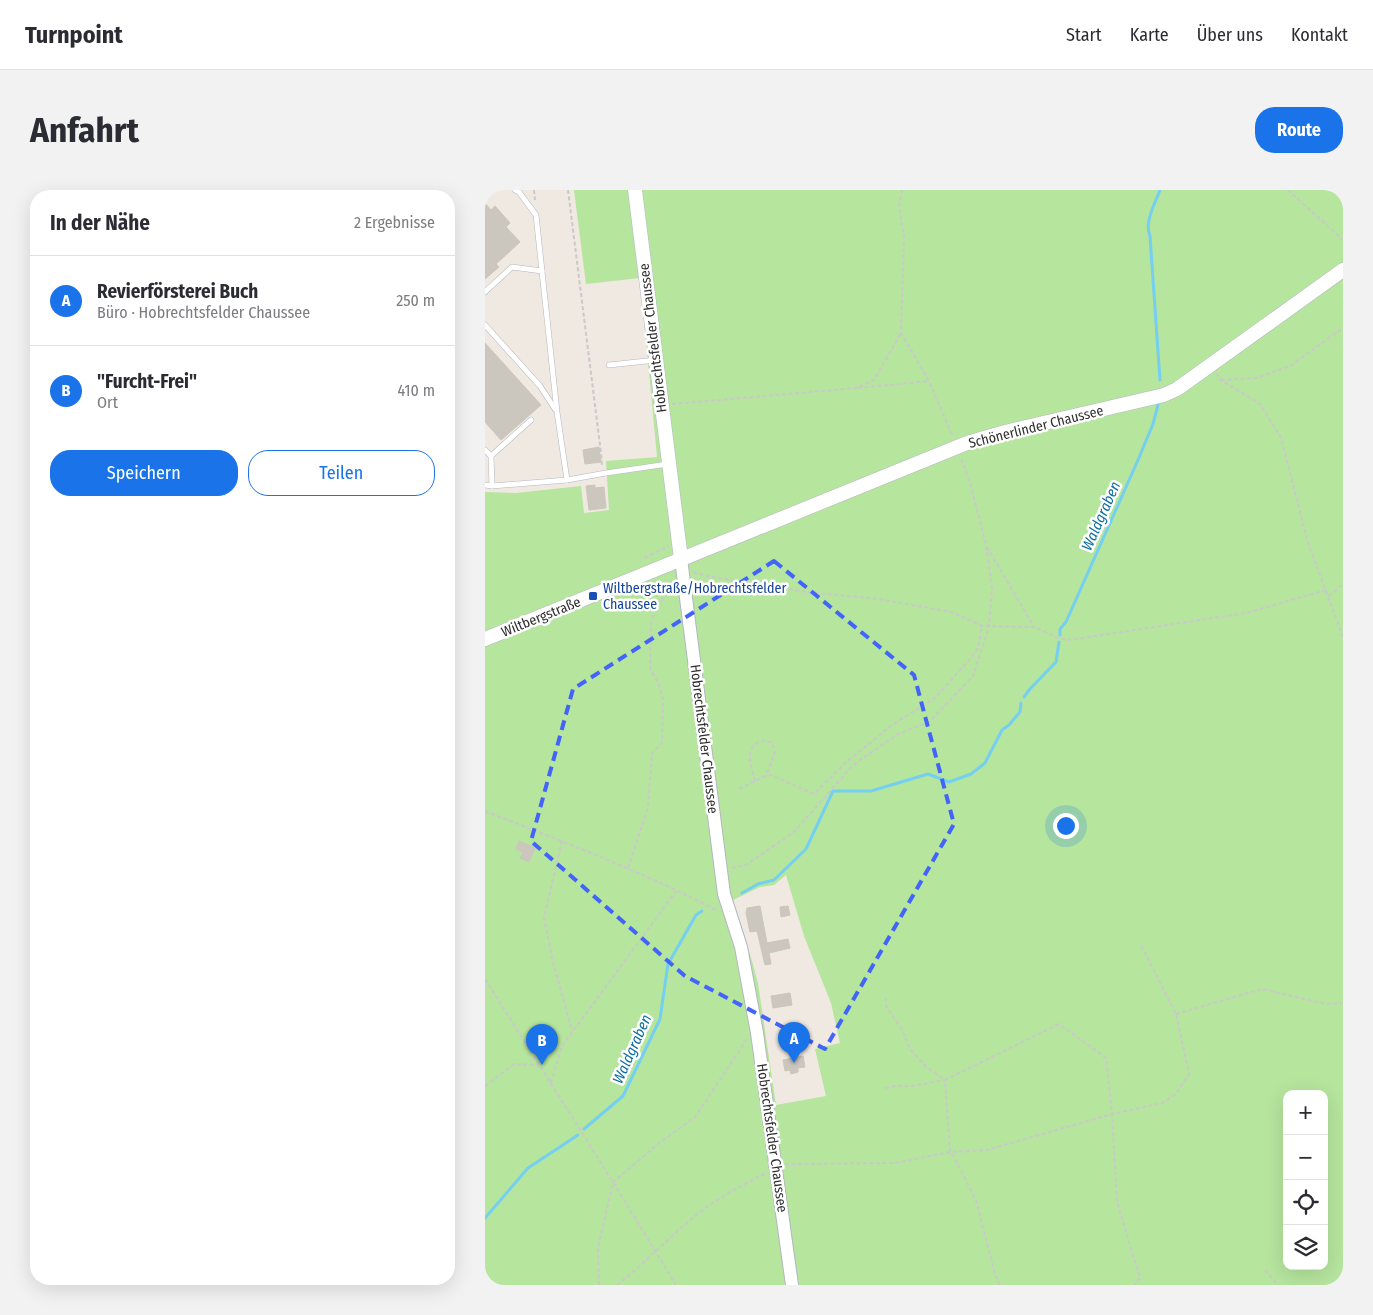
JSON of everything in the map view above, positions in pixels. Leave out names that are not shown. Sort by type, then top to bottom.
[{"type":"main road","name":"Hobrechtsfelder Chaussee","points":[[635,190],[681,559]]},
{"type":"main road","name":"Schönerlinder Chaussee","points":[[681,559],[982,438],[1157,397],[1177,389],[1343,270]]},
{"type":"main road","name":"Wiltbergstraße","points":[[485,639],[681,559]]},
{"type":"street","name":"Hobrechtsfelder Chaussee","points":[[681,559],[720,871],[729,914],[741,947],[757,1033],[792,1285]]},
{"type":"lane","points":[[515,190],[519,192],[536,215],[557,412],[567,480]]},
{"type":"lane","points":[[485,292],[513,267],[542,271]]},
{"type":"lane","points":[[485,325],[540,386],[557,412]]},
{"type":"lane","points":[[609,365],[656,360]]},
{"type":"lane","points":[[491,456],[531,420]]},
{"type":"lane","points":[[485,450],[491,456],[492,486]]},
{"type":"lane","points":[[485,485],[567,480],[669,464]]},
{"type":"path","points":[[568,190],[601,453],[602,474]]},
{"type":"path","points":[[855,388],[874,380],[901,333],[904,237],[899,206],[902,190]]},
{"type":"path","points":[[1288,190],[1343,240]]},
{"type":"path","points":[[1221,380],[1256,378],[1290,366],[1343,328]]},
{"type":"path","points":[[720,871],[745,865],[793,832],[853,766],[898,734],[929,722],[973,676],[989,627],[992,588],[986,545],[971,486],[957,447],[929,381],[901,333]]},
{"type":"path","points":[[1210,365],[1221,380],[1260,404],[1281,438],[1308,543],[1343,637]]},
{"type":"path","points":[[661,405],[929,381]]},
{"type":"path","points":[[644,558],[678,542]]},
{"type":"path","points":[[986,545],[1034,627]]},
{"type":"path","points":[[691,571],[706,576],[807,592],[878,599],[952,612],[982,626],[1034,627],[1058,638],[1069,640],[1255,610],[1325,590]]},
{"type":"path","points":[[628,868],[648,807],[652,753],[661,743],[663,698],[659,684],[650,668],[651,625],[656,606],[672,587],[669,580]]},
{"type":"path","points":[[1329,596],[1343,584]]},
{"type":"path","points":[[739,789],[766,776],[771,776],[814,794],[844,764],[871,741],[892,725],[935,698],[978,648],[982,626]]},
{"type":"path","points":[[755,781],[750,756],[753,746],[758,741],[766,740],[773,743],[775,752],[766,776]]},
{"type":"path","points":[[485,811],[628,868],[677,890],[721,913],[729,914]]},
{"type":"path","points":[[562,841],[544,918],[553,962],[572,1031]]},
{"type":"path","points":[[551,1083],[562,1046],[677,890]]},
{"type":"path","points":[[617,1285],[701,1212],[732,1191],[766,1173],[776,1164],[895,1163],[950,1152],[987,1150],[1112,1114],[1162,1103],[1176,1094],[1189,1074],[1176,1014],[1141,945]]},
{"type":"path","points":[[485,979],[676,1285]]},
{"type":"path","points":[[1176,1014],[1262,989],[1326,1004],[1343,1003]]},
{"type":"path","points":[[886,998],[886,1006],[902,1030],[909,1049],[925,1066],[945,1080]]},
{"type":"path","points":[[885,1088],[912,1086],[945,1080],[1059,1024],[1106,1058],[1112,1114],[1117,1202],[1140,1278],[1134,1285]]},
{"type":"path","points":[[599,1285],[598,1248],[613,1182],[658,1144],[695,1117],[748,1038],[757,1033]]},
{"type":"path","points":[[485,1086],[514,1064],[540,1065]]},
{"type":"path","points":[[945,1080],[950,1152],[976,1200],[999,1285]]},
{"type":"path","points":[[1265,1270],[1278,1285]]},
{"type":"highlighted area","points":[[774,561],[914,675],[954,824],[825,1049],[685,976],[531,841],[573,689]]},
{"type":"green space","points":[[574,190],[1343,190],[1343,1285],[485,1285],[485,492],[516,493],[581,486],[584,513],[609,510],[606,461],[657,457],[640,278],[586,284]],"holes":[[[786,875],[804,936],[831,1003],[840,1043],[815,1049],[826,1096],[776,1105],[758,983],[733,900],[760,887],[774,885]]]},
{"type":"building","points":[[485,203],[491,210],[495,206],[510,223],[506,227],[520,242],[496,264],[499,267],[485,279]]},
{"type":"building","points":[[485,343],[541,405],[501,440],[485,422]]},
{"type":"building","points":[[599,447],[601,462],[585,464],[583,450]]},
{"type":"building","points":[[595,485],[595,488],[604,487],[606,508],[589,510],[586,486]]},
{"type":"building","points":[[519,841],[535,848],[529,862],[520,858],[523,852],[516,849]]},
{"type":"building","points":[[760,906],[767,943],[788,939],[790,948],[769,953],[771,964],[765,965],[757,931],[750,932],[746,913],[747,908]]},
{"type":"building","points":[[788,906],[790,915],[781,917],[780,907]]},
{"type":"building","points":[[790,993],[792,1005],[773,1008],[771,996]]},
{"type":"building","points":[[803,1056],[805,1067],[798,1068],[798,1072],[791,1074],[790,1070],[785,1071],[783,1060]]},
{"type":"waterway","name":"Waldgraben","points":[[1160,190],[1148,225],[1160,380]]},
{"type":"waterway","name":"Waldgraben","points":[[1060,635],[1060,629],[1066,622],[1138,460],[1153,424],[1158,405]]},
{"type":"waterway","name":"Waldgraben","points":[[1024,697],[1056,662],[1059,642]]},
{"type":"waterway","name":"Waldgraben","points":[[742,893],[758,884],[774,880],[806,849],[833,791],[871,791],[928,774],[949,782],[971,774],[985,763],[1002,730],[1020,712],[1021,703]]},
{"type":"waterway","name":"Waldgraben","points":[[584,1129],[623,1096],[660,1019],[668,964],[696,915],[702,911]]},
{"type":"waterway","name":"Waldgraben","points":[[485,1218],[528,1168],[578,1135]]},
{"type":"place","name":"Wiltbergstraße/Hobrechtsfelder Chaussee","points":[[593,596]]},
{"type":"place","name":"Revierförsterei Buch","points":[[794,1063]]},
{"type":"place","name":"\"Furcht-Frei\"","points":[[542,1065]]}]
